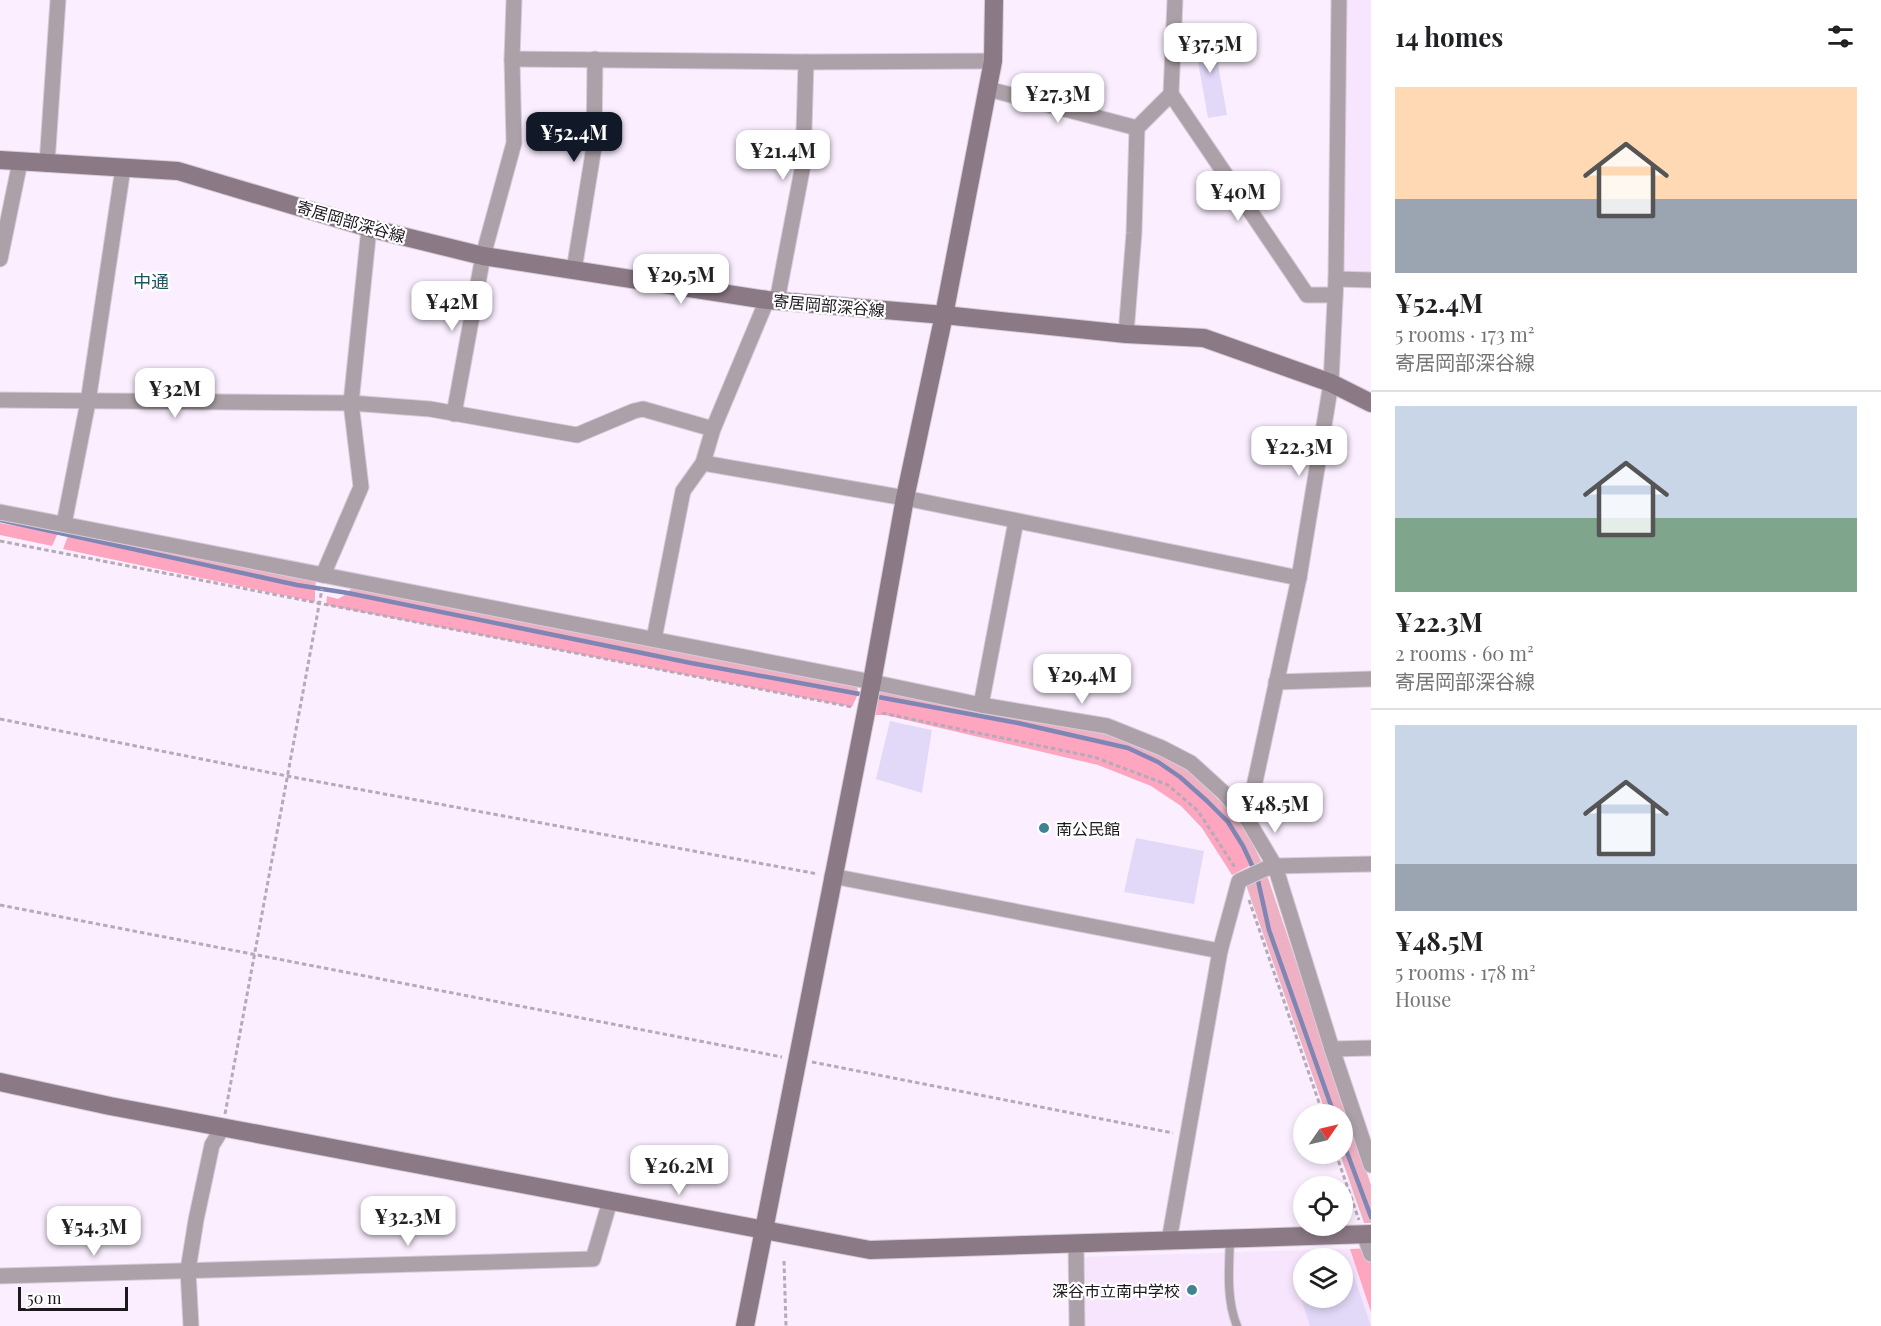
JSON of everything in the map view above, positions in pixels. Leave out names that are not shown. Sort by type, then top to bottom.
[{"type":"street","points":[[47,164],[58,0]]},
{"type":"street","points":[[454,414],[483,255],[514,143],[512,59],[514,0]]},
{"type":"street","points":[[745,1326],[872,682],[905,498],[944,315],[988,89],[993,61],[994,0]]},
{"type":"street","points":[[1175,0],[1171,94],[1306,295],[1335,295]]},
{"type":"street","points":[[1247,819],[1299,578],[1332,383],[1336,279],[1339,0]]},
{"type":"street","points":[[512,59],[993,61]]},
{"type":"street","points":[[574,270],[594,147],[596,59]]},
{"type":"street","points":[[654,639],[683,491],[702,463],[713,429],[772,301],[803,165],[806,62]]},
{"type":"street","points":[[988,89],[1137,128]]},
{"type":"street","points":[[1126,334],[1134,233],[1137,128],[1171,94]]},
{"type":"street","name":"寄居岡部深谷線","points":[[0,160],[178,171],[369,228],[483,255],[772,301],[944,315],[1126,334],[1204,338],[1332,383],[1371,403]]},
{"type":"street","points":[[0,258],[20,162]]},
{"type":"street","points":[[63,524],[88,402],[123,168]]},
{"type":"street","points":[[323,579],[360,487],[351,403],[369,228]]},
{"type":"street","points":[[1336,279],[1371,280]]},
{"type":"street","points":[[0,400],[351,403],[430,409],[577,435],[643,409],[713,429]]},
{"type":"street","points":[[702,463],[905,498],[1299,578]]},
{"type":"street","points":[[0,512],[323,579],[654,639],[981,705],[1107,726],[1162,748],[1191,763],[1224,793],[1247,819],[1270,867],[1371,1165]]},
{"type":"street","points":[[981,705],[1016,521]]},
{"type":"street","points":[[1276,682],[1371,679]]},
{"type":"street","points":[[1169,1241],[1220,951],[1240,880],[1270,867],[1371,864]]},
{"type":"street","points":[[832,876],[1220,951]]},
{"type":"street","points":[[1332,1049],[1371,1048]]},
{"type":"street","points":[[0,1082],[110,1106],[870,1250],[1368,1234],[1371,1254]]},
{"type":"street","points":[[191,1326],[188,1270],[212,1145],[223,1127]]},
{"type":"street","points":[[0,1276],[593,1259],[610,1201]]},
{"type":"street","points":[[1076,1243],[1077,1326]]},
{"type":"lane","points":[[1230,1239],[1228,1286],[1237,1326]]},
{"type":"path","points":[[0,541],[866,709],[1094,757],[1168,784],[1198,811],[1224,849],[1240,880],[1319,1104]]},
{"type":"path","points":[[223,1127],[323,579]]},
{"type":"path","points":[[0,719],[287,776],[832,876]]},
{"type":"path","points":[[0,905],[1189,1136]]},
{"type":"path","points":[[1340,1164],[1368,1234]]},
{"type":"path","points":[[784,1261],[786,1326]]},
{"type":"shaded area","points":[[1343,0],[1371,0],[1371,274],[1343,273]]},
{"type":"shaded area","points":[[0,523],[58,533],[52,546],[0,535]]},
{"type":"shaded area","points":[[69,531],[316,580],[315,588],[68,536]]},
{"type":"shaded area","points":[[68,536],[315,588],[315,602],[63,549]]},
{"type":"shaded area","points":[[354,585],[857,685],[858,694],[348,593]]},
{"type":"shaded area","points":[[348,593],[691,663],[858,694],[852,707],[326,605],[327,596],[338,599]]},
{"type":"shaded area","points":[[879,687],[1107,731],[1187,768],[1243,824],[1265,869],[1344,1104],[1323,1104],[1245,882],[1257,876],[1243,846],[1228,822],[1180,777],[1158,762],[1128,748],[1018,723],[877,697]]},
{"type":"shaded area","points":[[877,697],[1050,730],[1117,746],[1147,757],[1166,767],[1216,808],[1230,824],[1251,865],[1232,875],[1202,828],[1181,806],[1151,786],[1098,765],[885,715],[872,715]]},
{"type":"shaded area","points":[[1353,1131],[1371,1185],[1371,1223],[1364,1223],[1353,1191],[1353,1176],[1348,1176],[1343,1164],[1353,1164]]},
{"type":"shaded area","points":[[1371,1248],[1371,1312],[1353,1258],[1353,1249]]},
{"type":"shaded area","name":"深谷市立南中学校","points":[[1353,1250],[1361,1252],[1371,1283],[1371,1326],[1082,1326],[1081,1257],[1293,1251],[1293,1308],[1353,1308]]},
{"type":"building","points":[[1212,31],[1227,115],[1208,118],[1193,34]]},
{"type":"building","points":[[890,721],[932,730],[922,793],[876,779]]},
{"type":"building","points":[[1136,838],[1204,851],[1194,904],[1124,892]]},
{"type":"building","points":[[1353,1274],[1371,1326],[1310,1326],[1304,1308],[1353,1308]]},
{"type":"waterway","points":[[0,520],[297,585],[348,593],[691,663],[865,695]]},
{"type":"waterway","points":[[873,696],[1018,723],[1128,748],[1158,762],[1180,777],[1207,801],[1228,822],[1243,846],[1257,876],[1269,930],[1330,1104]]},
{"type":"waterway","points":[[1351,1164],[1371,1217]]},
{"type":"place","name":"南公民館","points":[[1044,828]]},
{"type":"place","name":"深谷市立南中学校","points":[[1192,1290]]},
{"type":"district","name":"中通","points":[[151,281]]}]
